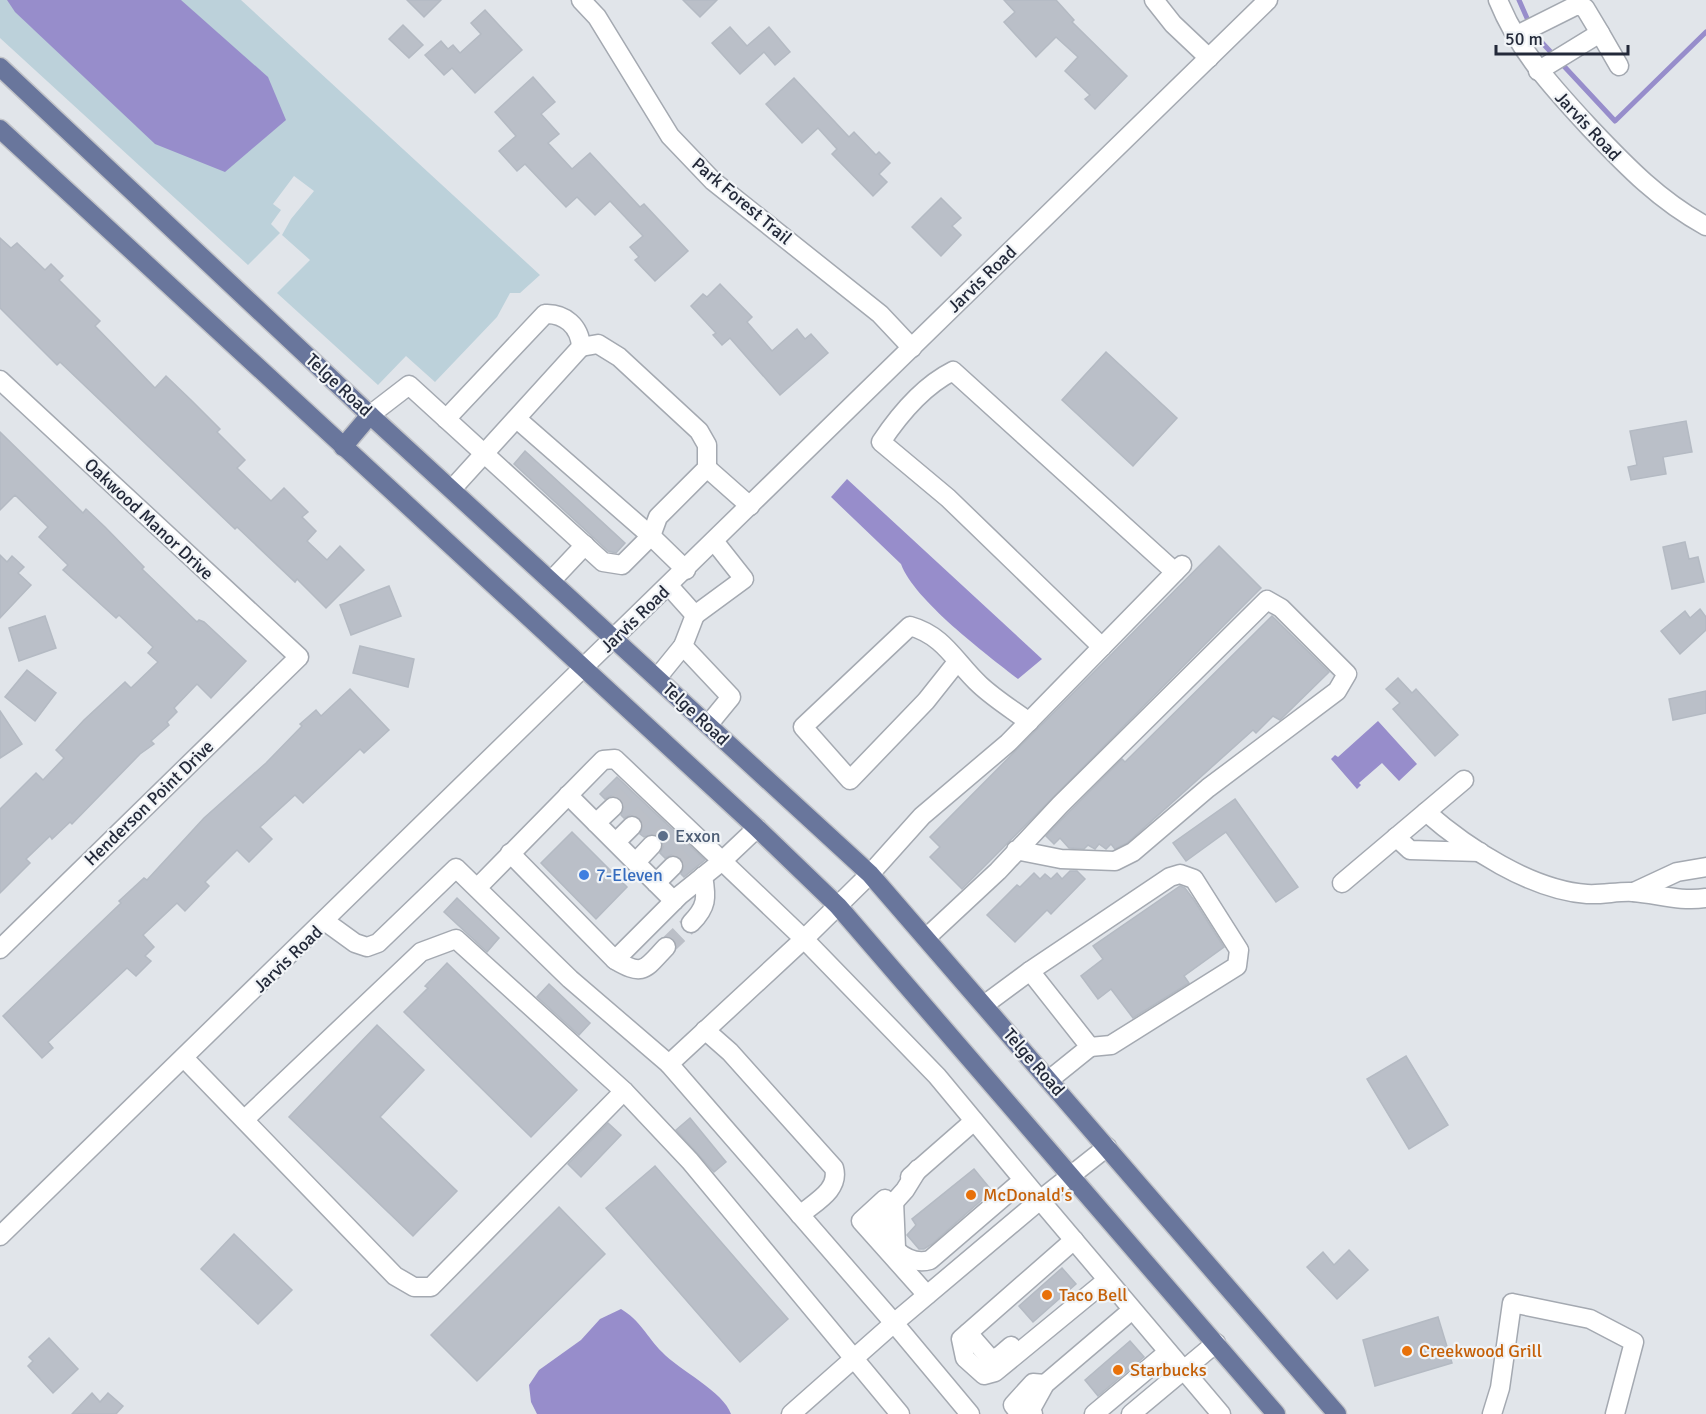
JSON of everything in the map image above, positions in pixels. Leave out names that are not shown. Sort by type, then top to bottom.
[{"type":"main road","name":"Telge Road","points":[[0,67],[370,415],[870,874],[1337,1414]]},
{"type":"main road","points":[[0,129],[585,668],[838,906],[1276,1414]]},
{"type":"main road","points":[[343,447],[370,415]]},
{"type":"street","name":"Park Forest Trail","points":[[581,0],[597,17],[670,136],[713,181],[880,314],[912,348]]},
{"type":"street","points":[[1154,0],[1173,24],[1209,58]]},
{"type":"street","name":"Jarvis Road","points":[[0,1236],[326,922],[1268,0]]},
{"type":"street","name":"Jarvis Road","points":[[1498,0],[1515,36],[1538,71],[1658,196],[1706,226]]},
{"type":"street","points":[[1515,36],[1576,5],[1585,8],[1619,66]]},
{"type":"street","points":[[1538,71],[1600,33]]},
{"type":"street","points":[[446,419],[544,314],[558,313],[574,325],[581,347]]},
{"type":"street","points":[[370,415],[408,385],[485,455],[585,545],[603,562],[622,565],[651,536],[658,517],[707,468],[707,445],[699,431],[609,350],[598,344],[581,347],[485,455],[452,489]]},
{"type":"street","points":[[669,1064],[838,906],[922,816],[1008,743],[1102,647],[1178,568],[953,371],[932,386],[899,416],[881,442],[948,498],[1102,647]]},
{"type":"street","name":"Oakwood Manor Drive","points":[[0,380],[299,657]]},
{"type":"street","points":[[517,419],[651,536],[686,570]]},
{"type":"street","points":[[707,468],[750,506]]},
{"type":"street","points":[[657,678],[683,646],[695,615],[744,579],[714,541]]},
{"type":"street","points":[[551,581],[585,545]]},
{"type":"street","points":[[669,586],[695,615]]},
{"type":"street","points":[[926,938],[1267,600],[1281,608],[1347,674],[1337,691],[1225,775],[1133,852],[1115,861],[1061,859],[1016,850]]},
{"type":"street","points":[[957,662],[926,701],[850,780],[803,727],[910,626],[926,631],[941,640],[957,662],[981,686],[1029,722]]},
{"type":"street","points":[[683,646],[731,697],[708,725]]},
{"type":"street","name":"Henderson Point Drive","points":[[0,949],[299,657]]},
{"type":"street","points":[[477,888],[603,759],[615,759],[697,843],[721,862],[804,939],[937,1076],[1221,1414]]},
{"type":"street","points":[[1342,883],[1464,780]]},
{"type":"street","points":[[568,795],[674,901]]},
{"type":"street","points":[[596,823],[613,807]]},
{"type":"street","points":[[1426,812],[1445,829],[1515,873],[1554,888],[1587,894],[1634,892],[1674,899],[1706,898]]},
{"type":"street","points":[[616,842],[632,826]]},
{"type":"street","points":[[615,960],[674,901],[757,828]]},
{"type":"street","points":[[1396,837],[1410,850],[1481,852]]},
{"type":"street","points":[[636,862],[652,845]]},
{"type":"street","points":[[510,853],[615,960],[634,971],[644,970],[666,947]]},
{"type":"street","points":[[656,883],[673,866]]},
{"type":"street","points":[[1634,892],[1677,872],[1706,867]]},
{"type":"street","points":[[326,922],[355,943],[367,947],[390,934],[456,868],[570,979],[669,1064],[970,1414]]},
{"type":"street","points":[[984,1005],[1030,971],[1170,877],[1180,874],[1194,879],[1239,950],[1237,966],[1111,1045],[1090,1047],[1049,1080]]},
{"type":"street","points":[[691,923],[701,913],[707,900],[703,876]]},
{"type":"street","points":[[244,1120],[421,952],[456,939],[624,1091],[690,1161],[900,1414]]},
{"type":"street","points":[[1030,971],[1090,1047]]},
{"type":"street","points":[[705,1030],[730,1052],[834,1168],[837,1177],[833,1187],[800,1215]]},
{"type":"street","points":[[185,1059],[395,1276],[414,1287],[431,1287],[624,1091]]},
{"type":"street","points":[[927,1295],[861,1221],[974,1121]]},
{"type":"street","points":[[791,1414],[927,1295],[1107,1146]]},
{"type":"street","points":[[918,1169],[879,1219],[881,1231],[907,1260],[918,1264],[930,1260],[1023,1180]]},
{"type":"street","points":[[1074,1240],[965,1336],[965,1358],[984,1375],[995,1372],[1103,1276]]},
{"type":"street","points":[[1492,1414],[1500,1388],[1512,1303],[1590,1319],[1634,1342],[1615,1414]]},
{"type":"street","points":[[1033,1414],[1030,1411],[1045,1384],[1132,1310]]},
{"type":"street","points":[[1131,1414],[1215,1343]]},
{"type":"street","points":[[1094,1414],[1168,1352]]},
{"type":"street","points":[[1020,1414],[1013,1405],[1033,1383],[1045,1384]]},
{"type":"shaded area","points":[[0,0],[241,0],[540,275],[520,293],[510,293],[497,317],[435,382],[406,356],[378,385],[277,293],[310,260],[282,235],[291,219],[314,191],[294,176],[273,204],[281,210],[271,224],[280,233],[248,265],[0,38]]},
{"type":"shaded area","points":[[7,0],[181,0],[268,77],[286,120],[225,172],[155,144],[15,12]]},
{"type":"shaded area","points":[[847,479],[1042,659],[1018,679],[952,626],[920,594],[901,564],[831,497]]},
{"type":"shaded area","points":[[1378,721],[1417,764],[1399,781],[1382,763],[1359,783],[1361,785],[1357,789],[1331,759],[1335,755],[1338,757]]},
{"type":"shaded area","points":[[621,1309],[633,1318],[670,1359],[711,1389],[727,1406],[731,1414],[537,1414],[531,1402],[529,1385],[539,1370],[581,1340],[600,1319]]},
{"type":"building","points":[[407,0],[441,0],[424,17]]},
{"type":"building","points":[[683,0],[717,0],[700,17]]},
{"type":"building","points":[[1004,0],[1056,0],[1074,20],[1072,22],[1127,76],[1095,109],[1085,99],[1090,95],[1065,71],[1078,57],[1056,37],[1036,57],[1004,22],[1015,12]]},
{"type":"building","points":[[485,10],[522,50],[475,93],[452,68],[444,75],[425,55],[441,41],[448,49],[453,45],[460,53],[481,34],[471,23]]},
{"type":"building","points":[[403,25],[423,45],[409,58],[389,39]]},
{"type":"building","points":[[730,27],[747,46],[769,27],[790,52],[775,65],[764,52],[740,74],[712,43]]},
{"type":"building","points":[[533,77],[555,102],[541,114],[559,134],[548,143],[572,169],[590,153],[640,207],[644,204],[688,251],[655,281],[635,260],[639,257],[630,247],[643,236],[610,201],[595,215],[577,197],[566,207],[525,164],[517,171],[499,151],[516,136],[495,112]]},
{"type":"building","points":[[794,78],[849,137],[854,132],[876,155],[879,152],[890,163],[879,174],[887,182],[873,196],[832,154],[837,149],[818,128],[802,143],[766,104]]},
{"type":"building","points":[[941,198],[961,218],[952,226],[961,235],[941,256],[912,227]]},
{"type":"building","points":[[0,238],[11,248],[17,243],[45,270],[51,264],[63,276],[59,280],[100,321],[95,326],[155,388],[166,376],[220,429],[217,432],[245,460],[237,468],[271,501],[284,488],[308,512],[302,517],[316,531],[307,541],[327,560],[340,546],[364,570],[326,608],[297,579],[295,582],[237,527],[235,529],[60,362],[57,365],[0,308]]},
{"type":"building","points":[[720,284],[752,317],[747,322],[772,351],[797,329],[805,339],[811,334],[828,353],[780,395],[730,338],[722,345],[713,335],[716,333],[691,306],[703,294],[707,297]]},
{"type":"building","points":[[1106,352],[1177,418],[1133,466],[1062,400]]},
{"type":"building","points":[[1686,421],[1692,452],[1663,457],[1666,474],[1631,480],[1628,467],[1637,465],[1630,431]]},
{"type":"building","points":[[0,432],[83,513],[86,509],[105,527],[144,567],[142,569],[197,622],[199,620],[204,622],[246,661],[211,698],[197,684],[174,708],[177,712],[167,722],[169,725],[151,741],[154,744],[140,754],[72,824],[70,822],[52,839],[50,836],[26,859],[30,863],[0,893],[0,809],[36,773],[43,780],[64,758],[56,750],[84,720],[125,682],[131,688],[158,662],[148,653],[153,647],[119,615],[116,618],[63,570],[68,565],[39,537],[48,527],[15,495],[0,510]]},
{"type":"building","points":[[525,451],[625,543],[616,553],[608,551],[514,464]]},
{"type":"building","points":[[1685,542],[1689,559],[1698,557],[1704,582],[1672,589],[1663,547]]},
{"type":"building","points":[[1219,546],[1261,588],[962,889],[930,857],[940,847],[930,837]]},
{"type":"building","points":[[0,555],[7,562],[12,556],[24,567],[18,573],[31,585],[0,618]]},
{"type":"building","points":[[389,586],[401,616],[351,635],[340,605]]},
{"type":"building","points":[[1700,609],[1706,617],[1706,630],[1680,654],[1661,631],[1685,611],[1690,618]]},
{"type":"building","points":[[45,616],[56,648],[19,661],[9,628]]},
{"type":"building","points":[[1272,616],[1329,672],[1280,720],[1273,716],[1256,733],[1253,730],[1127,843],[1115,849],[1111,844],[1106,849],[1099,844],[1095,849],[1088,845],[1084,849],[1069,848],[1060,838],[1054,844],[1046,836],[1122,759],[1125,762]]},
{"type":"building","points":[[360,646],[414,659],[408,687],[353,673]]},
{"type":"building","points":[[27,670],[56,693],[35,721],[5,697]]},
{"type":"building","points":[[1398,678],[1412,693],[1416,689],[1458,735],[1435,756],[1393,709],[1400,703],[1386,689]]},
{"type":"building","points":[[350,689],[389,730],[364,753],[360,749],[303,803],[295,795],[260,827],[272,839],[249,862],[237,850],[205,882],[209,886],[185,911],[177,903],[143,935],[154,947],[145,956],[151,961],[136,976],[127,968],[48,1042],[53,1048],[42,1058],[3,1016],[121,903],[119,901],[144,878],[147,880],[204,818],[266,763],[302,726],[300,724],[316,710],[321,716]]},
{"type":"building","points":[[1706,691],[1706,713],[1673,720],[1669,699]]},
{"type":"building","points":[[0,711],[22,744],[0,758]]},
{"type":"building","name":"Exxon","points":[[617,777],[705,860],[684,877],[681,874],[684,864],[680,858],[671,855],[665,858],[660,853],[663,847],[660,837],[654,834],[644,837],[640,834],[643,824],[639,818],[630,815],[624,818],[621,815],[624,805],[621,799],[611,796],[605,799],[600,794]]},
{"type":"building","points":[[1235,799],[1298,887],[1276,902],[1226,832],[1186,861],[1173,843]]},
{"type":"building","name":"7-Eleven","points":[[572,832],[627,887],[596,919],[541,863]]},
{"type":"building","points":[[1070,871],[1077,871],[1085,879],[1051,914],[1047,910],[1015,942],[987,915],[1017,885],[1020,887],[1034,873],[1040,879],[1045,874],[1051,879],[1057,873],[1062,879]]},
{"type":"building","points":[[1180,886],[1185,888],[1194,900],[1224,947],[1184,976],[1189,983],[1133,1018],[1111,989],[1098,999],[1081,976],[1103,959],[1093,946]]},
{"type":"building","points":[[457,898],[499,938],[487,952],[444,912]]},
{"type":"building","points":[[447,963],[577,1090],[531,1137],[404,1012],[428,988],[425,986]]},
{"type":"building","points":[[549,984],[590,1023],[579,1035],[537,997]]},
{"type":"building","points":[[377,1025],[424,1070],[380,1117],[457,1191],[413,1236],[289,1117]]},
{"type":"building","points":[[1406,1056],[1448,1125],[1409,1149],[1367,1079]]},
{"type":"building","points":[[690,1118],[726,1162],[714,1172],[676,1130]]},
{"type":"building","points":[[608,1123],[621,1135],[581,1177],[568,1164]]},
{"type":"building","points":[[655,1166],[788,1319],[740,1362],[606,1208]]},
{"type":"building","points":[[974,1169],[992,1191],[932,1244],[919,1249],[907,1235],[916,1225],[912,1219]]},
{"type":"building","points":[[559,1207],[605,1254],[477,1381],[431,1335]]},
{"type":"building","points":[[234,1234],[292,1290],[258,1324],[201,1269]]},
{"type":"building","points":[[1349,1250],[1368,1270],[1337,1299],[1307,1267],[1323,1252],[1334,1265]]},
{"type":"building","name":"Taco Bell","points":[[1062,1268],[1076,1284],[1033,1322],[1019,1306]]},
{"type":"building","name":"Creekwood Grill","points":[[1438,1317],[1452,1363],[1375,1386],[1363,1340]]},
{"type":"building","points":[[49,1338],[78,1369],[53,1393],[28,1366],[33,1361],[29,1357]]},
{"type":"building","name":"Starbucks","points":[[1130,1341],[1144,1357],[1098,1396],[1085,1380]]},
{"type":"building","points":[[92,1393],[100,1402],[108,1393],[123,1406],[116,1414],[72,1414]]},
{"type":"waterway","points":[[1519,0],[1534,34],[1615,121],[1706,32]]},
{"type":"tunnel","points":[[613,807],[634,786]]},
{"type":"tunnel","points":[[632,826],[653,804]]},
{"type":"tunnel","points":[[652,845],[673,824]]},
{"type":"tunnel","points":[[673,866],[694,845]]},
{"type":"tunnel","points":[[666,947],[691,923]]},
{"type":"place","name":"Exxon","points":[[663,836]]},
{"type":"place","name":"7-Eleven","points":[[584,875]]},
{"type":"place","name":"McDonald's","points":[[971,1195]]},
{"type":"place","name":"Taco Bell","points":[[1047,1295]]},
{"type":"place","name":"Creekwood Grill","points":[[1407,1351]]},
{"type":"place","name":"Starbucks","points":[[1118,1370]]}]
